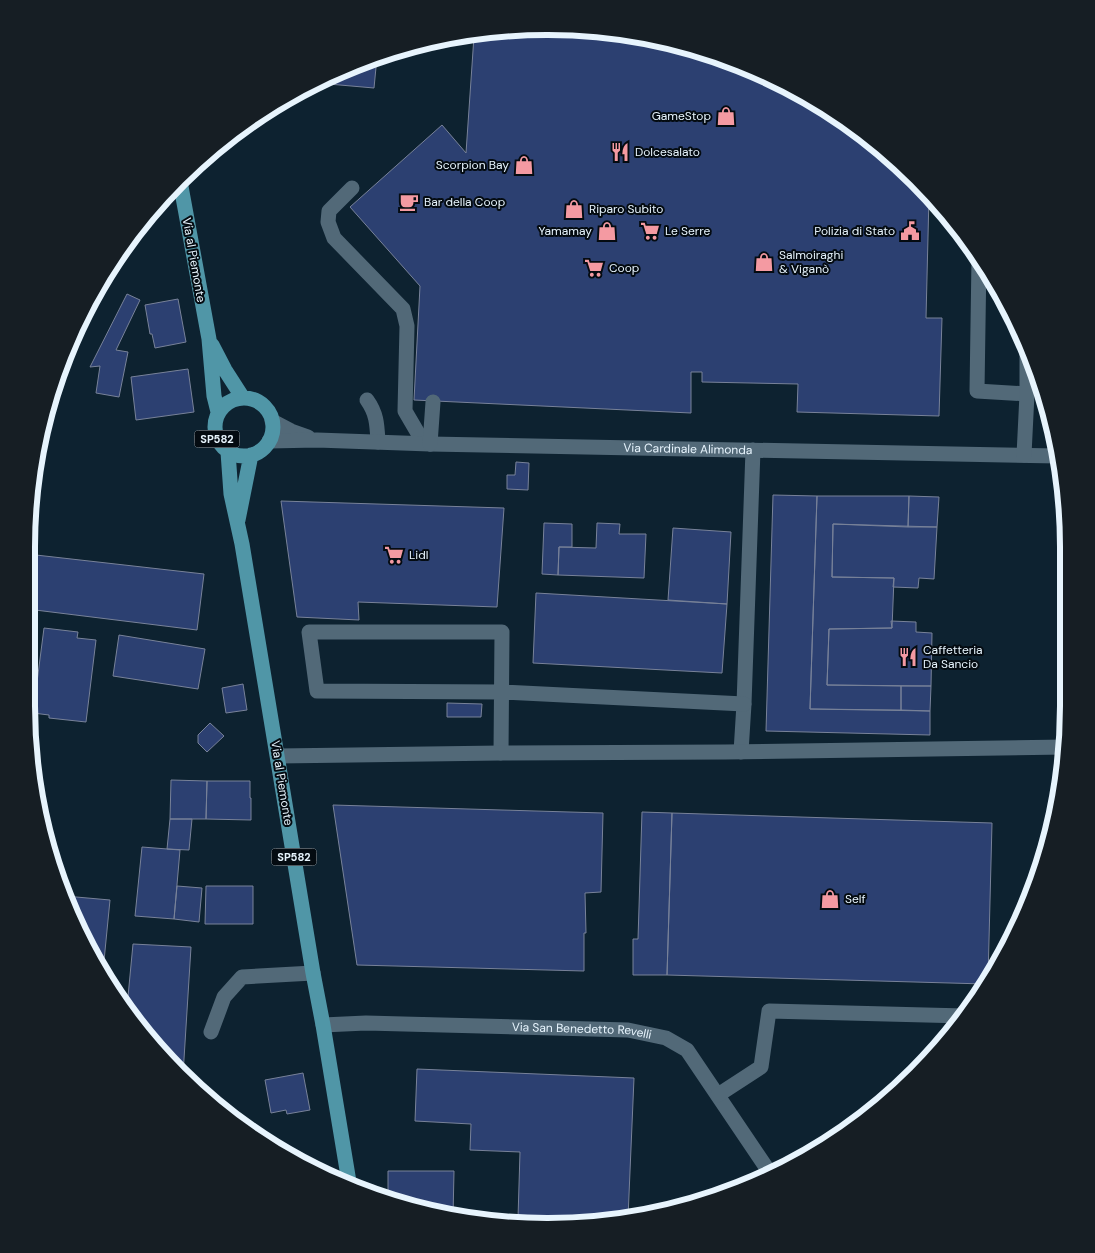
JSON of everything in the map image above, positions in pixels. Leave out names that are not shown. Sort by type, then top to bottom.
[{"type":"main road","name":"Via al Piemonte","points":[[181,189],[209,339],[214,396],[218,412],[215,423],[216,435],[228,452],[230,494],[242,544],[348,1178]]},
{"type":"main road","name":"Via al Piemonte","points":[[209,339],[225,370],[243,398]]},
{"type":"main road","name":"SP582","points":[[218,412],[227,403],[243,398]]},
{"type":"main road","points":[[243,398],[255,400],[267,409],[272,421],[272,432],[269,441]]},
{"type":"main road","name":"SP582","points":[[228,452],[241,456],[251,455],[263,449],[269,441]]},
{"type":"main road","name":"Via al Piemonte","points":[[237,526],[251,455]]},
{"type":"street","points":[[352,188],[329,211],[328,222],[334,238],[403,309],[407,326],[405,411],[418,435],[430,444]]},
{"type":"street","points":[[979,271],[976,391],[1027,394]]},
{"type":"street","points":[[1024,455],[1027,367]]},
{"type":"street","points":[[367,400],[376,418],[378,442]]},
{"type":"street","points":[[430,444],[433,402]]},
{"type":"street","points":[[272,421],[291,431],[317,440]]},
{"type":"street","points":[[269,441],[317,440]]},
{"type":"street","name":"Via Cardinale Alimonda","points":[[317,440],[430,444],[1051,456]]},
{"type":"street","points":[[741,752],[753,450]]},
{"type":"street","points":[[502,753],[502,692],[502,632],[309,632],[317,691],[502,692],[744,704]]},
{"type":"street","points":[[278,756],[741,752],[1058,745]]},
{"type":"street","points":[[211,1032],[224,997],[242,977],[313,973]]},
{"type":"street","points":[[718,1095],[761,1067],[769,1011],[955,1016]]},
{"type":"street","name":"Via San Benedetto Revelli","points":[[324,1025],[366,1023],[628,1030],[666,1038],[687,1050],[767,1168]]},
{"type":"building","name":"Le Serre","points":[[514,36],[581,36],[647,45],[680,52],[744,74],[804,104],[832,121],[885,162],[929,205],[926,318],[942,318],[939,416],[797,412],[798,384],[702,382],[702,372],[691,372],[691,413],[414,400],[420,286],[350,207],[442,125],[466,153],[474,40],[481,39]]},
{"type":"building","points":[[376,65],[374,88],[329,84]]},
{"type":"building","points":[[127,294],[140,300],[116,350],[128,352],[119,397],[96,393],[100,366],[90,367]]},
{"type":"building","points":[[178,299],[186,342],[155,348],[152,334],[150,334],[145,305]]},
{"type":"building","points":[[188,369],[194,412],[136,420],[131,377]]},
{"type":"building","points":[[516,462],[529,463],[528,490],[507,489],[507,475],[515,475]]},
{"type":"building","points":[[773,495],[817,496],[810,709],[930,711],[930,735],[766,731]]},
{"type":"building","points":[[817,496],[909,496],[908,527],[833,524],[832,577],[894,578],[892,628],[829,629],[827,685],[901,686],[901,710],[810,709]]},
{"type":"building","points":[[909,496],[939,497],[937,527],[908,527]]},
{"type":"building","name":"Lidl","points":[[281,501],[504,508],[497,607],[358,602],[359,620],[297,617]]},
{"type":"building","points":[[544,523],[572,524],[572,547],[559,547],[558,575],[542,574]]},
{"type":"building","points":[[597,523],[620,524],[619,534],[646,534],[644,578],[558,575],[559,547],[596,548]]},
{"type":"building","points":[[833,524],[937,527],[934,579],[919,578],[918,588],[893,587],[894,578],[832,577]]},
{"type":"building","points":[[673,528],[731,532],[727,604],[668,600]]},
{"type":"building","points":[[35,555],[204,574],[197,630],[35,610]]},
{"type":"building","points":[[536,593],[727,604],[722,673],[533,663]]},
{"type":"building","points":[[891,621],[916,622],[916,632],[932,633],[931,686],[827,685],[829,629],[892,628]]},
{"type":"building","points":[[44,628],[78,632],[77,638],[96,640],[86,722],[49,718],[49,715],[35,713],[35,698]]},
{"type":"building","points":[[119,635],[205,649],[198,689],[113,676]]},
{"type":"building","points":[[243,684],[247,710],[226,713],[222,688]]},
{"type":"building","points":[[901,686],[931,686],[930,711],[901,710]]},
{"type":"building","points":[[447,703],[482,704],[481,717],[447,717]]},
{"type":"building","points":[[210,723],[224,736],[207,752],[198,743],[198,735]]},
{"type":"building","points":[[171,780],[207,781],[206,819],[170,819]]},
{"type":"building","points":[[207,781],[250,781],[251,820],[206,819]]},
{"type":"building","points":[[333,805],[603,813],[601,892],[585,893],[586,933],[584,933],[584,971],[357,965]]},
{"type":"building","points":[[642,812],[672,813],[667,975],[633,975],[633,939],[638,939]]},
{"type":"building","name":"Self","points":[[672,813],[992,823],[988,966],[978,984],[667,975]]},
{"type":"building","points":[[170,819],[192,819],[189,850],[167,849]]},
{"type":"building","points":[[142,847],[180,850],[174,919],[135,916]]},
{"type":"building","points":[[177,886],[202,888],[199,922],[174,919]]},
{"type":"building","points":[[206,886],[253,886],[253,924],[205,924]]},
{"type":"building","points":[[72,897],[110,900],[104,962]]},
{"type":"building","points":[[133,944],[191,947],[184,1066],[162,1043],[128,999]]},
{"type":"building","points":[[417,1069],[634,1078],[628,1211],[581,1217],[518,1217],[520,1152],[470,1150],[471,1124],[415,1121]]},
{"type":"building","points":[[303,1073],[310,1110],[287,1114],[286,1110],[271,1113],[265,1080]]},
{"type":"building","points":[[388,1171],[454,1171],[453,1209],[415,1201],[388,1193]]},
{"type":"place","name":"GameStop","points":[[726,116]]},
{"type":"place","name":"Dolcesalato","points":[[620,152]]},
{"type":"place","name":"Scorpion Bay","points":[[524,165]]},
{"type":"place","name":"Bar della Coop","points":[[409,202]]},
{"type":"place","name":"Riparo Subito","points":[[574,209]]},
{"type":"place","name":"Yamamay","points":[[607,231]]},
{"type":"place","name":"Le Serre","points":[[650,231]]},
{"type":"place","name":"Polizia di Stato","points":[[910,231]]},
{"type":"place","name":"Salmoiraghi & Viganò","points":[[764,262]]},
{"type":"place","name":"Coop","points":[[594,268]]},
{"type":"place","name":"Lidl","points":[[394,555]]},
{"type":"place","name":"Caffetteria Da Sancio","points":[[908,657]]},
{"type":"place","name":"Self","points":[[830,899]]}]
